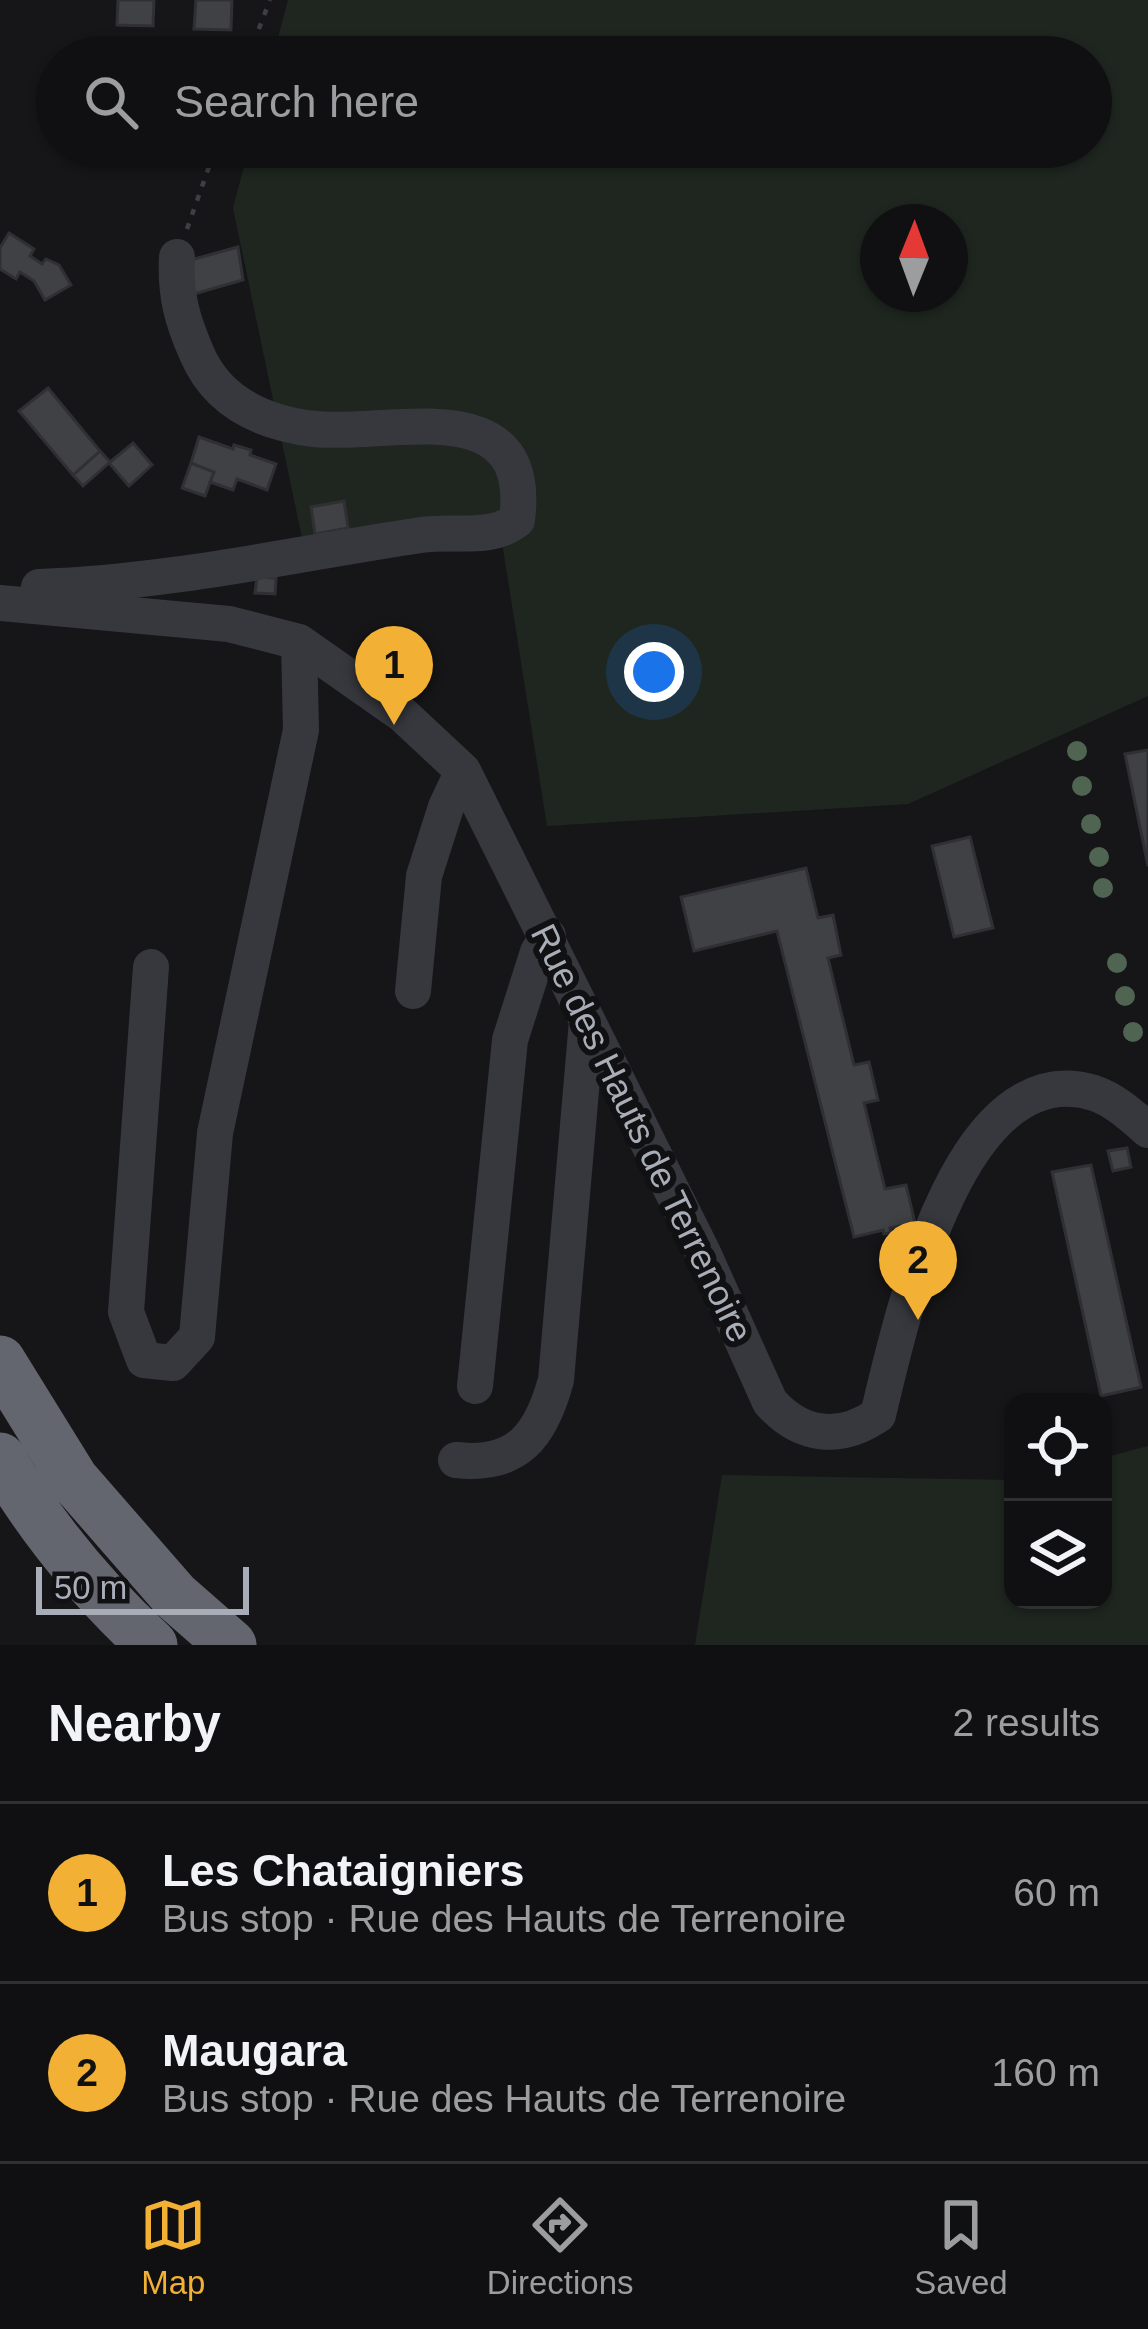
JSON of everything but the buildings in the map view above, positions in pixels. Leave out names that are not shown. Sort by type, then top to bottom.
[{"type":"highway","points":[[0,1361],[73,1479],[175,1596],[231,1645]]},
{"type":"highway","points":[[0,1458],[34,1517],[105,1602],[152,1645]]},
{"type":"street","points":[[0,584],[35,588],[100,585],[429,533],[502,532],[518,520],[520,498],[514,472],[497,444],[469,429],[429,424],[317,429],[249,412],[224,396],[207,378],[178,309],[177,257]]},
{"type":"street","name":"Rue des Hauts de Terrenoire","points":[[0,603],[229,624],[299,642],[404,715],[464,770],[703,1253],[770,1402],[785,1419],[803,1429],[839,1432],[860,1428],[878,1415],[906,1298],[971,1151],[991,1123],[1016,1102],[1069,1089],[1115,1103],[1148,1130]]},
{"type":"street","points":[[151,967],[126,1312],[143,1360],[173,1363],[197,1337],[215,1133],[301,730],[299,642]]},
{"type":"street","points":[[413,991],[424,876],[446,807],[464,770]]},
{"type":"street","points":[[475,1386],[510,1040],[538,952],[548,936]]},
{"type":"street","points":[[456,1460],[492,1461],[518,1449],[536,1432],[549,1407],[556,1380],[587,1017]]},
{"type":"path","points":[[256,36],[270,0]]},
{"type":"path","points":[[177,257],[209,168]]},
{"type":"shaded area","points":[[288,0],[1148,0],[1148,696],[908,804],[547,826],[501,536],[307,562],[233,208],[243,168],[1112,168],[1112,36],[279,36]]},
{"type":"shaded area","points":[[1148,1446],[1148,1645],[695,1645],[722,1475],[1004,1480],[1004,1609],[1112,1609],[1112,1456]]},
{"type":"place","name":"Les Chataigniers","points":[[394,725]]},
{"type":"place","name":"Maugara","points":[[918,1320]]}]
